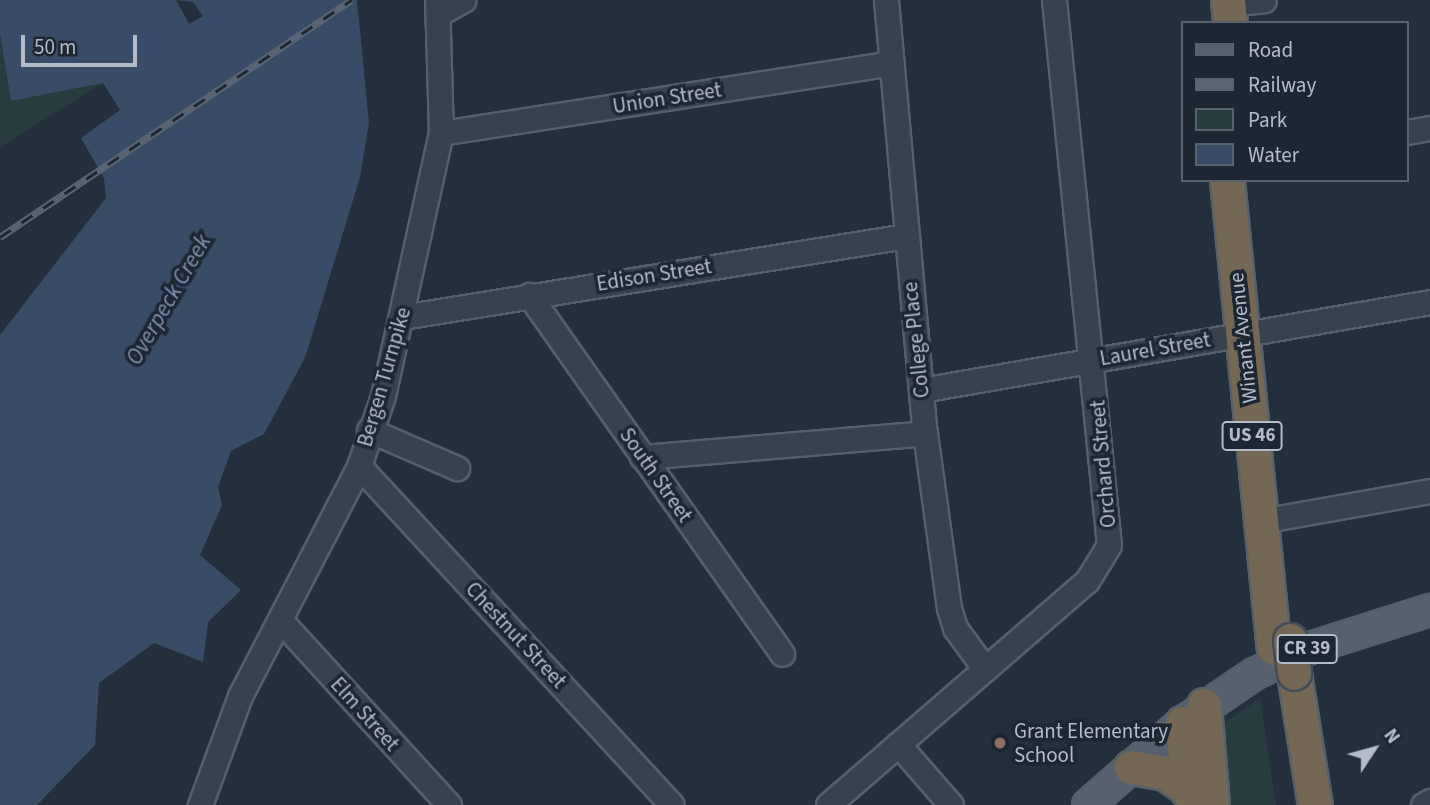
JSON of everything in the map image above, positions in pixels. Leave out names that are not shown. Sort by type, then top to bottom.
[{"type":"highway","name":"Winant Avenue","points":[[1227,182],[1251,333]]},
{"type":"highway","name":"Winant Avenue","points":[[1245,182],[1251,333],[1270,528]]},
{"type":"highway","name":"US 46","points":[[1270,528],[1295,805]]},
{"type":"highway","name":"US 46","points":[[1284,661],[1315,805]]},
{"type":"highway","points":[[1193,714],[1197,800]]},
{"type":"highway","points":[[1131,767],[1165,773],[1197,800]]},
{"type":"main road","name":"CR 39","points":[[1088,805],[1193,714],[1282,659],[1430,610]]},
{"type":"street","points":[[438,7],[463,0]]},
{"type":"street","name":"College Place","points":[[886,0],[925,433],[949,608],[955,628],[985,669]]},
{"type":"street","name":"Orchard Street","points":[[828,805],[1094,574],[1109,545],[1093,359],[1054,0]]},
{"type":"street","points":[[1222,10],[1264,0]]},
{"type":"street","name":"Bergen Turnpike","points":[[200,805],[240,696],[282,622],[359,466],[369,430],[383,396],[442,133],[438,7]]},
{"type":"street","name":"Union Street","points":[[442,133],[892,63]]},
{"type":"street","points":[[1409,132],[1430,128]]},
{"type":"street","name":"Edison Street","points":[[402,317],[906,236]]},
{"type":"street","name":"South Street","points":[[529,295],[782,654]]},
{"type":"street","name":"Laurel Street","points":[[921,390],[1430,302]]},
{"type":"street","points":[[369,430],[457,468]]},
{"type":"street","points":[[642,457],[925,433]]},
{"type":"street","name":"Chestnut Street","points":[[359,466],[672,805]]},
{"type":"street","points":[[1270,528],[1430,491]]},
{"type":"street","name":"Elm Street","points":[[282,622],[449,805]]},
{"type":"street","points":[[898,744],[951,805]]},
{"type":"street","points":[[1423,805],[1430,801]]},
{"type":"green space","points":[[0,34],[11,101],[103,83],[0,147]]},
{"type":"green space","points":[[1260,698],[1276,805],[1222,805],[1217,728]]},
{"type":"water","name":"Overpeck Creek","points":[[0,0],[357,0],[369,123],[360,177],[305,358],[264,434],[231,451],[218,487],[222,505],[200,555],[241,590],[208,622],[203,662],[154,643],[99,683],[95,745],[37,805],[0,805],[0,335],[106,198],[104,178],[81,138],[120,110],[103,83],[11,101],[0,34]]},
{"type":"pier","points":[[176,0],[193,2],[203,16],[189,24]]},
{"type":"railway","points":[[0,237],[352,0]]},
{"type":"place","name":"Grant Elementary School","points":[[1000,743]]}]
